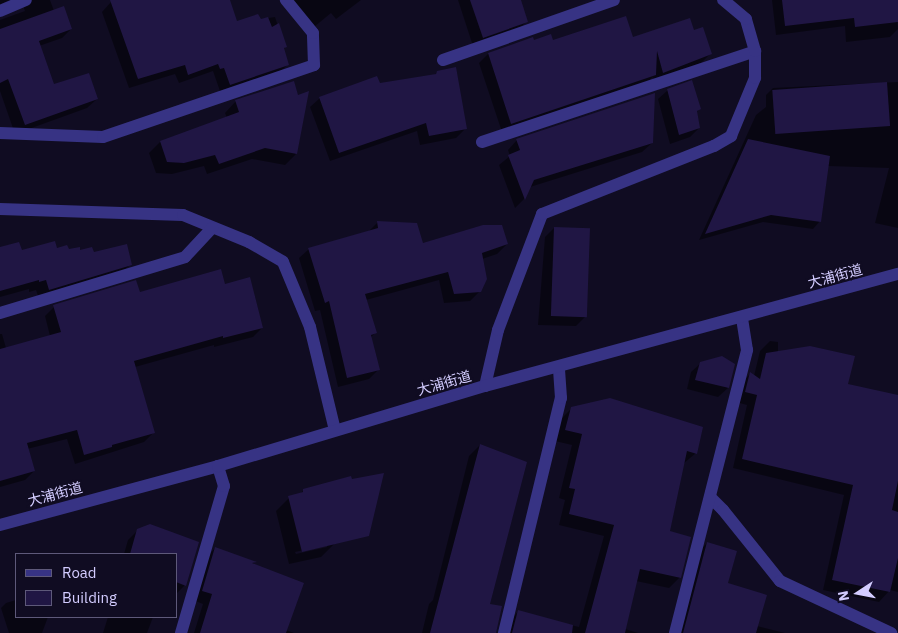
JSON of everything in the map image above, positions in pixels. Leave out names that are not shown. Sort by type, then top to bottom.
[{"type":"street","points":[[0,11],[26,0]]},
{"type":"street","points":[[0,133],[103,137],[314,65],[313,33],[286,0]]},
{"type":"street","points":[[443,60],[614,0]]},
{"type":"street","points":[[485,386],[498,330],[542,214],[714,146],[731,136],[754,78],[755,51],[746,19],[723,0]]},
{"type":"street","points":[[482,142],[755,51]]},
{"type":"street","points":[[0,209],[183,215],[249,242],[283,262],[310,328],[335,430]]},
{"type":"street","points":[[0,313],[185,257],[212,228]]},
{"type":"street","name":"大浦街道","points":[[0,523],[218,466],[485,386],[559,368],[898,274]]},
{"type":"street","points":[[675,633],[711,498],[747,350],[742,317]]},
{"type":"street","points":[[504,633],[562,398],[559,368]]},
{"type":"street","points":[[181,633],[224,486],[218,466]]},
{"type":"street","points":[[711,498],[723,510],[780,581],[891,633]]},
{"type":"building","points":[[110,0],[230,0],[237,21],[258,14],[261,19],[268,17],[272,27],[279,23],[287,47],[284,48],[289,65],[230,85],[224,68],[220,69],[218,64],[188,75],[185,65],[138,79]]},
{"type":"building","points":[[470,0],[521,0],[528,22],[483,38]]},
{"type":"building","points":[[782,0],[898,0],[898,22],[855,27],[854,18],[785,26]]},
{"type":"building","points":[[64,6],[72,29],[39,41],[54,84],[89,73],[98,99],[25,125],[8,79],[0,83],[0,29]]},
{"type":"building","points":[[626,16],[633,37],[690,18],[694,30],[703,27],[712,54],[663,73],[657,51],[656,75],[511,124],[488,53],[533,37],[534,40],[551,34],[553,40]]},
{"type":"building","points":[[456,67],[467,129],[429,136],[426,123],[339,153],[319,97],[377,76],[380,83],[436,74],[437,71]]},
{"type":"building","points":[[692,80],[701,109],[697,111],[700,128],[679,135],[667,89]]},
{"type":"building","points":[[294,81],[298,95],[309,91],[297,154],[265,148],[219,164],[215,155],[184,163],[167,162],[160,141],[239,112],[235,100]]},
{"type":"building","points":[[887,82],[890,126],[775,134],[772,90]]},
{"type":"building","points":[[655,93],[653,143],[534,180],[525,200],[508,155],[520,150],[516,139]]},
{"type":"building","points":[[748,139],[830,156],[821,222],[771,215],[705,234]]},
{"type":"building","points":[[377,221],[417,223],[423,243],[483,225],[502,225],[508,244],[482,253],[487,279],[481,292],[454,294],[448,272],[365,294],[377,333],[371,335],[380,370],[347,378],[329,301],[325,303],[308,248],[378,228]]},
{"type":"building","points":[[554,227],[590,228],[587,317],[551,316]]},
{"type":"building","points":[[55,241],[57,248],[67,245],[69,249],[80,247],[80,250],[92,247],[94,252],[127,244],[132,265],[49,290],[46,280],[39,282],[39,280],[0,291],[0,247],[19,242],[22,250]]},
{"type":"building","points":[[221,269],[225,284],[250,277],[263,328],[223,338],[223,336],[134,361],[155,433],[84,455],[77,430],[27,443],[35,471],[0,481],[0,349],[61,332],[53,305],[136,280],[140,292]]},
{"type":"building","points":[[810,346],[855,356],[848,384],[898,395],[898,481],[892,510],[898,512],[898,558],[890,592],[832,580],[853,485],[742,459],[757,395],[745,392],[750,372],[760,379],[766,353]]},
{"type":"building","points":[[722,356],[735,364],[729,388],[695,380],[700,362]]},
{"type":"building","points":[[610,398],[703,427],[697,454],[687,451],[670,531],[691,537],[681,578],[640,569],[625,633],[585,633],[614,525],[569,514],[575,489],[569,488],[582,434],[565,430],[571,407]]},
{"type":"building","points":[[480,444],[527,462],[490,604],[502,606],[496,633],[430,633]]},
{"type":"building","points":[[384,473],[369,536],[302,552],[288,496],[303,492],[303,489],[351,476],[352,479]]},
{"type":"building","points":[[150,524],[199,542],[186,586],[178,583],[178,553],[130,553],[137,529]]},
{"type":"building","points":[[707,542],[737,551],[728,583],[767,595],[756,633],[683,633]]},
{"type":"building","points":[[215,547],[257,562],[252,563],[304,583],[286,633],[200,633],[212,594],[202,591]]},
{"type":"building","points":[[518,610],[573,625],[572,633],[512,633]]}]
